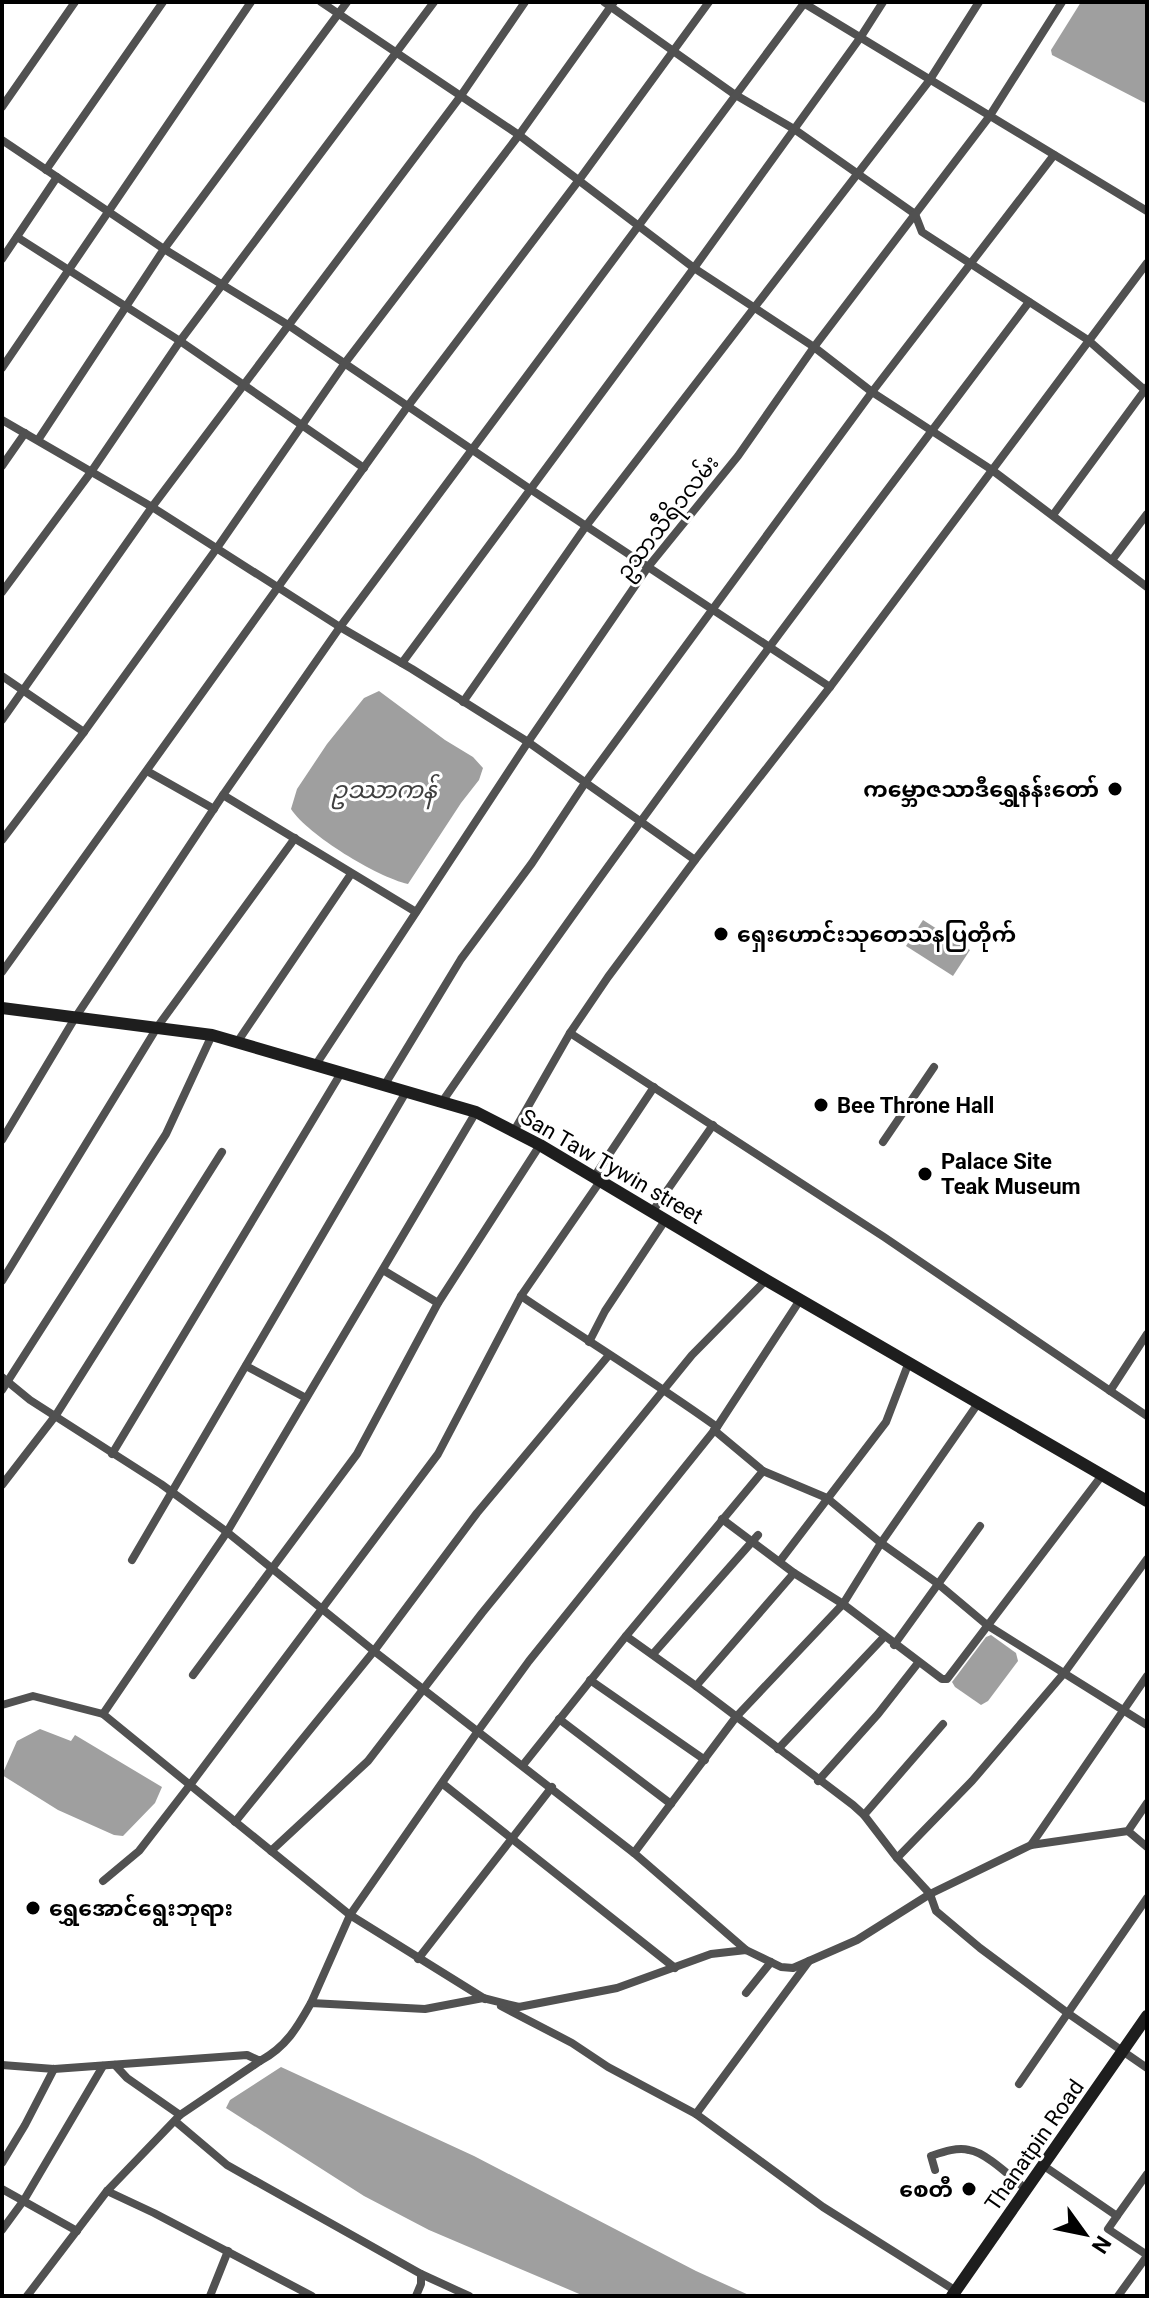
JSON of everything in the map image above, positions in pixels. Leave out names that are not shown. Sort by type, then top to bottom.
[{"type":"street","points":[[2,107],[75,2]]},
{"type":"street","points":[[46,170],[163,2]]},
{"type":"street","points":[[2,368],[251,2]]},
{"type":"street","points":[[321,2],[519,135],[694,268],[814,347],[872,392],[992,470],[1147,587]]},
{"type":"street","points":[[38,440],[164,249],[347,2]]},
{"type":"street","points":[[2,592],[91,472],[180,341],[434,2]]},
{"type":"street","points":[[2,720],[152,507],[460,97],[525,2]]},
{"type":"street","points":[[2,972],[408,406],[709,2]]},
{"type":"street","points":[[2,1140],[75,1018],[223,795],[340,627],[804,2],[929,81],[1147,211]]},
{"type":"street","points":[[402,663],[694,268],[883,2]]},
{"type":"street","points":[[463,702],[586,526],[929,81],[979,2]]},
{"type":"street","name":"ဥသာသီရိ၁လမ်း","points":[[315,1066],[528,742],[648,567],[738,456],[814,347],[989,117],[1062,2]]},
{"type":"street","points":[[2,840],[217,548],[345,363],[519,135],[610,3],[672,52],[734,94],[794,129],[915,214],[922,232],[1088,340],[1146,389],[1053,515]]},
{"type":"street","points":[[2,140],[164,249],[288,325],[830,687]]},
{"type":"street","points":[[384,1086],[461,959],[532,863],[585,783],[872,392],[1054,155]]},
{"type":"street","points":[[2,259],[57,177]]},
{"type":"street","points":[[17,237],[180,341],[364,468]]},
{"type":"street","points":[[514,1131],[570,1033],[608,977],[830,687],[1147,263]]},
{"type":"street","points":[[442,1102],[539,960],[768,646],[1029,302]]},
{"type":"street","points":[[2,420],[152,507],[528,742],[695,860]]},
{"type":"street","points":[[2,466],[25,433]]},
{"type":"street","points":[[1112,560],[1147,514]]},
{"type":"street","points":[[2,676],[84,732]]},
{"type":"street","points":[[147,771],[214,809]]},
{"type":"street","points":[[223,795],[416,912]]},
{"type":"street","points":[[2,1281],[158,1026],[295,838]]},
{"type":"street","points":[[238,1041],[351,874]]},
{"type":"street","name":"San Taw Tywin street","points":[[2,1008],[212,1035],[476,1112],[598,1178],[766,1280],[1147,1501]]},
{"type":"street","points":[[570,1033],[884,1237],[1147,1416]]},
{"type":"street","points":[[212,1035],[166,1134],[4,1383],[227,1532],[374,1651],[634,1853],[746,1950],[787,1969],[857,1940],[930,1894],[1031,1845],[1128,1831],[1147,1803]]},
{"type":"street","points":[[883,1142],[934,1067]]},
{"type":"street","points":[[112,1454],[341,1073]]},
{"type":"street","points":[[103,1881],[139,1851],[438,1454],[521,1296],[654,1087]]},
{"type":"street","points":[[132,1560],[406,1092]]},
{"type":"street","points":[[103,1714],[227,1532],[476,1112]]},
{"type":"street","points":[[652,1212],[713,1125]]},
{"type":"street","points":[[193,1675],[357,1454],[438,1303],[540,1145]]},
{"type":"street","points":[[2,1485],[56,1415],[222,1152]]},
{"type":"street","points":[[589,1342],[605,1311],[666,1219]]},
{"type":"street","points":[[383,1270],[438,1303]]},
{"type":"street","points":[[271,1851],[368,1761],[482,1613],[692,1355],[766,1280]]},
{"type":"street","points":[[521,1296],[665,1390],[715,1428],[763,1471],[827,1498],[987,1625],[1147,1725]]},
{"type":"street","points":[[27,2296],[107,2191],[178,2118],[278,2051],[294,2033],[311,2003],[350,1915],[529,1661],[715,1428],[800,1300]]},
{"type":"street","points":[[1110,1391],[1147,1334]]},
{"type":"street","points":[[235,1822],[374,1651],[477,1513],[609,1355]]},
{"type":"street","points":[[780,1561],[886,1422],[909,1362]]},
{"type":"street","points":[[246,1366],[306,1398]]},
{"type":"street","points":[[634,1853],[736,1717],[843,1604],[881,1543],[979,1402]]},
{"type":"street","points":[[523,1765],[763,1471]]},
{"type":"street","points":[[722,1519],[755,1537],[794,1573],[843,1604],[918,1663],[942,1679],[947,1679],[1103,1474]]},
{"type":"street","points":[[894,1645],[980,1526]]},
{"type":"street","points":[[653,1654],[755,1537]]},
{"type":"street","points":[[897,1858],[972,1781],[1065,1672],[1147,1559]]},
{"type":"street","points":[[696,1686],[794,1573]]},
{"type":"street","points":[[626,1636],[864,1815],[930,1894],[936,1911],[980,1948],[1147,2068]]},
{"type":"street","points":[[778,1749],[884,1637]]},
{"type":"street","points":[[818,1781],[878,1714],[918,1663]]},
{"type":"street","points":[[1031,1845],[1147,1676]]},
{"type":"street","points":[[590,1680],[705,1760]]},
{"type":"street","points":[[2,1705],[33,1696],[103,1714],[350,1915],[483,1998],[572,2043],[608,2067],[696,2114],[823,2207],[954,2294]]},
{"type":"street","points":[[559,1719],[671,1804]]},
{"type":"street","points":[[864,1815],[943,1724]]},
{"type":"street","points":[[443,1784],[675,1968]]},
{"type":"street","points":[[418,1959],[552,1787]]},
{"type":"street","points":[[1128,1831],[1147,1847]]},
{"type":"street","points":[[1019,2084],[1147,1898]]},
{"type":"street","points":[[311,2003],[425,2009],[483,1998],[522,2007],[617,1988],[711,1954],[746,1950]]},
{"type":"street","points":[[696,2114],[809,1961]]},
{"type":"street","points":[[746,1993],[771,1962]]},
{"type":"street","name":"Thanatpin Road","points":[[954,2294],[1147,2016]]},
{"type":"street","points":[[2,2065],[54,2069],[247,2055],[260,2061]]},
{"type":"street","points":[[115,2065],[178,2118],[227,2165],[421,2274],[469,2296]]},
{"type":"street","points":[[2,2230],[24,2200],[103,2066]]},
{"type":"street","points":[[2,2163],[54,2069]]},
{"type":"street","points":[[935,2170],[931,2156],[949,2150],[968,2149],[983,2156],[1027,2190]]},
{"type":"street","points":[[1044,2166],[1117,2216]]},
{"type":"street","points":[[1118,2296],[1147,2256],[1108,2229],[1147,2174]]},
{"type":"street","points":[[2,2189],[77,2231]]},
{"type":"street","points":[[107,2191],[312,2296]]},
{"type":"street","points":[[210,2296],[228,2251]]},
{"type":"street","points":[[416,2296],[421,2274]]},
{"type":"water","points":[[1081,2],[1147,2],[1147,104],[1052,55],[1051,50]]},
{"type":"water","name":"ဥဿာကန်","points":[[379,691],[473,757],[483,768],[479,780],[408,884],[344,854],[312,831],[291,809],[297,789],[327,744],[364,698]]},
{"type":"water","points":[[923,920],[970,950],[953,976],[906,946]]},
{"type":"water","points":[[991,1635],[1016,1653],[1018,1661],[988,1701],[981,1705],[952,1682],[986,1637]]},
{"type":"water","points":[[40,1729],[71,1741],[75,1735],[162,1787],[155,1803],[123,1836],[114,1835],[58,1810],[2,1775],[17,1741]]},
{"type":"water","points":[[281,2067],[474,2156],[696,2271],[751,2296],[584,2296],[429,2230],[364,2196],[226,2108],[230,2100]]},
{"type":"place","name":"ကမ္ဘောဇသာဒီရွှေနန်းတော်","points":[[1115,789]]},
{"type":"place","name":"ရှေးဟောင်းသုတေသနပြတိုက်","points":[[721,934]]},
{"type":"place","name":"Bee Throne Hall","points":[[821,1105]]},
{"type":"place","name":"Palace Site Teak Museum","points":[[925,1174]]},
{"type":"place","name":"ရွှေအောင်ရွေးဘုရား","points":[[33,1908]]},
{"type":"place","name":"စေတီ","points":[[969,2189]]}]
